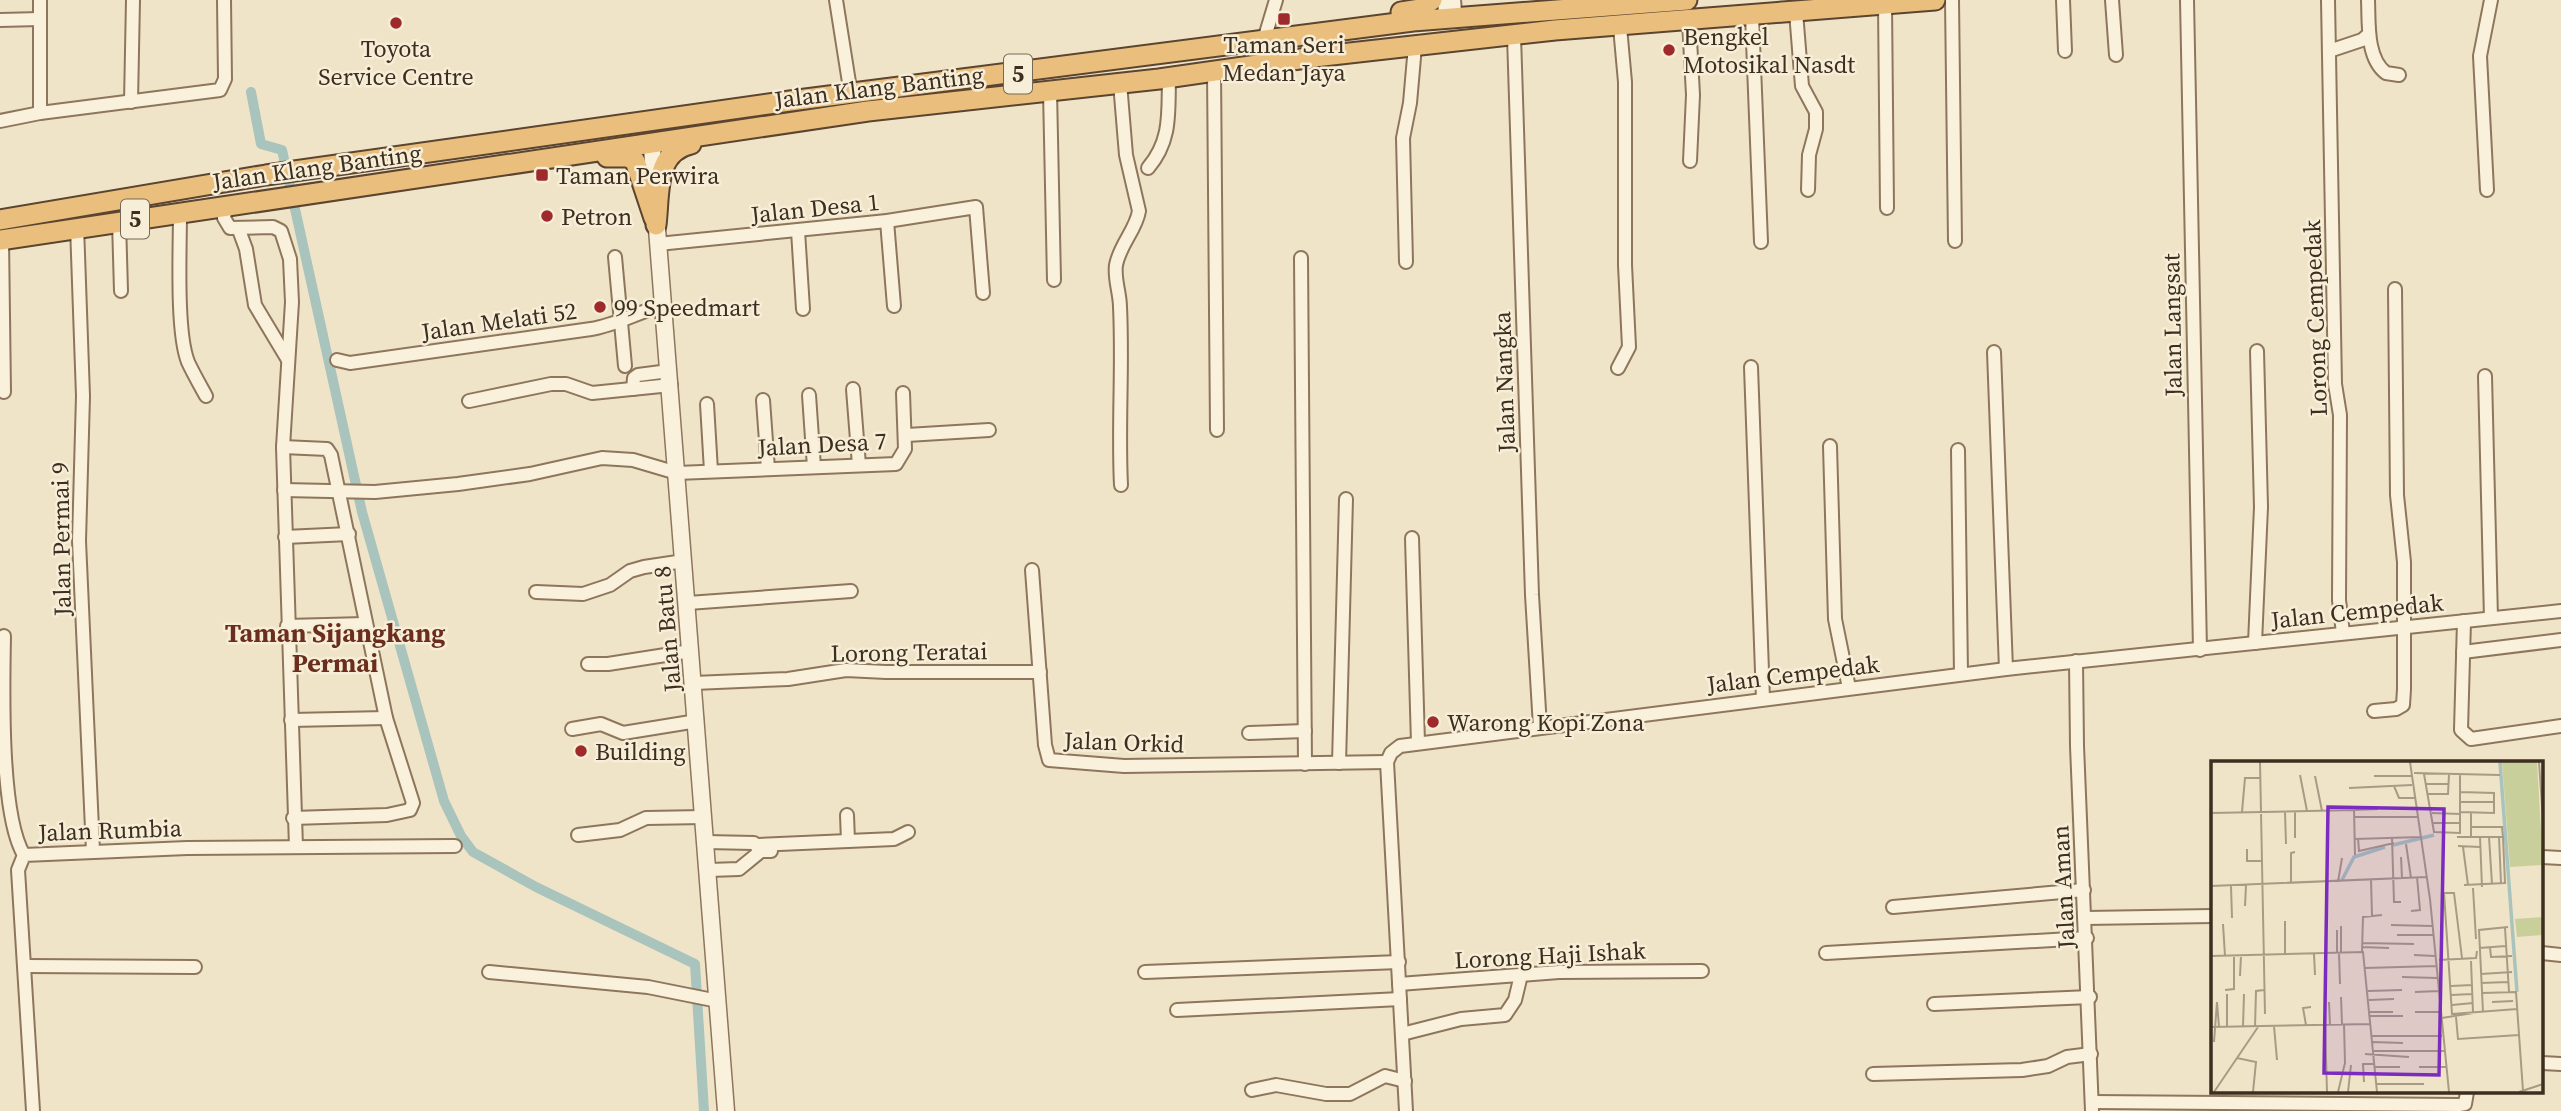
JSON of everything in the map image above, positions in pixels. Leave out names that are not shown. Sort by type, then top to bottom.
[{"type":"highway","points":[[1291,36],[1350,20],[1420,9],[1432,0]]},
{"type":"highway","points":[[1467,0],[1476,5],[1501,7],[1583,6]]},
{"type":"highway","name":"Jalan Klang Banting","points":[[1,233],[266,175],[587,128],[1264,40],[1449,6],[1583,6],[1687,0]]},
{"type":"highway","name":"Jalan Klang Banting","points":[[1,233],[180,213],[802,121],[1314,57],[1555,30],[1620,27],[1935,0]]},
{"type":"highway","points":[[1449,6],[1454,26],[1464,31],[1555,30]]},
{"type":"highway","points":[[1314,57],[1436,33],[1449,6]]},
{"type":"highway","points":[[587,128],[596,135],[632,131],[643,134],[652,143],[660,131],[673,124],[752,113],[790,101]]},
{"type":"highway","points":[[657,234],[663,166],[676,148],[802,121]]},
{"type":"highway","points":[[513,163],[628,157],[640,171],[657,234]]},
{"type":"street","points":[[40,0],[40,113]]},
{"type":"street","points":[[131,102],[133,0]]},
{"type":"street","points":[[0,121],[40,113],[220,90],[225,79],[224,0]]},
{"type":"street","points":[[836,0],[851,95]]},
{"type":"street","points":[[1264,40],[1276,0]]},
{"type":"street","points":[[1952,0],[1955,241]]},
{"type":"street","points":[[2063,0],[2065,51]]},
{"type":"street","points":[[2112,0],[2116,55]]},
{"type":"street","name":"Jalan Langsat","points":[[2187,0],[2200,650]]},
{"type":"street","name":"Lorong Cempedak","points":[[2328,0],[2335,384],[2340,415],[2339,600],[2343,633]]},
{"type":"street","points":[[2368,0],[2369,34],[2380,69],[2399,75]]},
{"type":"street","points":[[2487,190],[2480,56],[2491,0]]},
{"type":"street","points":[[1885,4],[1887,208]]},
{"type":"street","points":[[1796,12],[1801,86],[1816,112],[1816,129],[1809,155],[1808,190]]},
{"type":"street","points":[[1752,16],[1761,242]]},
{"type":"street","points":[[0,20],[40,19]]},
{"type":"street","points":[[1689,21],[1693,95],[1690,161]]},
{"type":"street","points":[[1618,368],[1629,347],[1625,228],[1625,82],[1620,27]]},
{"type":"street","points":[[2329,51],[2362,40],[2369,34]]},
{"type":"street","name":"Jalan Nangka","points":[[1514,36],[1532,596],[1540,727]]},
{"type":"street","points":[[1406,262],[1402,138],[1410,103],[1415,46]]},
{"type":"street","points":[[1214,70],[1217,430]]},
{"type":"street","points":[[1148,168],[1161,153],[1168,136],[1169,77]]},
{"type":"street","points":[[1120,83],[1126,155],[1139,211],[1138,219],[1122,243],[1116,268],[1120,306],[1121,485]]},
{"type":"street","points":[[1050,91],[1054,280]]},
{"type":"street","name":"Jalan Batu 8","points":[[652,143],[657,234],[709,870],[711,1000],[726,1111]]},
{"type":"street","points":[[226,205],[227,225],[239,230],[273,227],[281,231],[286,243],[292,302],[283,447],[296,847]]},
{"type":"street","name":"Jalan Desa 1","points":[[657,234],[695,241],[887,221],[976,207],[983,293]]},
{"type":"street","points":[[180,213],[184,344],[187,360],[206,396]]},
{"type":"street","points":[[119,221],[121,291]]},
{"type":"street","points":[[887,221],[894,306]]},
{"type":"street","name":"Jalan Permai 9","points":[[77,226],[83,396],[79,541],[93,851]]},
{"type":"street","points":[[239,230],[246,249],[255,305],[288,359]]},
{"type":"street","points":[[797,231],[803,309]]},
{"type":"street","points":[[1,233],[4,392]]},
{"type":"street","points":[[615,257],[625,366]]},
{"type":"street","points":[[1301,258],[1305,764]]},
{"type":"street","points":[[2374,711],[2396,709],[2403,705],[2404,562],[2397,495],[2395,289]]},
{"type":"street","name":"Jalan Melati 52","points":[[337,360],[350,363],[591,329],[612,325],[620,318],[664,305]]},
{"type":"street","points":[[2255,643],[2261,508],[2257,351]]},
{"type":"street","points":[[1994,352],[2006,669]]},
{"type":"street","points":[[1751,367],[1763,699]]},
{"type":"street","points":[[469,401],[551,384],[566,384],[592,393],[633,388],[634,377],[638,375],[670,378]]},
{"type":"street","points":[[2486,376],[2491,618]]},
{"type":"street","points":[[853,389],[859,465]]},
{"type":"street","name":"Jalan Desa 7","points":[[284,490],[375,492],[530,474],[602,458],[633,460],[677,472],[896,464],[905,449],[907,435],[902,393]]},
{"type":"street","points":[[809,395],[814,467]]},
{"type":"street","points":[[763,400],[768,469]]},
{"type":"street","points":[[707,404],[711,471]]},
{"type":"street","points":[[907,435],[989,430]]},
{"type":"street","points":[[1830,446],[1835,619],[1849,688]]},
{"type":"street","points":[[283,447],[327,449],[331,455],[343,491],[365,624],[386,718],[412,803],[410,810],[387,815],[293,818]]},
{"type":"street","points":[[1958,450],[1961,674]]},
{"type":"street","points":[[1339,763],[1346,499]]},
{"type":"street","points":[[285,537],[349,534]]},
{"type":"street","points":[[1412,538],[1418,743]]},
{"type":"street","points":[[536,592],[583,594],[610,585],[630,571],[684,561]]},
{"type":"street","name":"Jalan Orkid","points":[[1032,570],[1045,745],[1053,762],[1124,766],[1387,762]]},
{"type":"street","points":[[688,603],[851,591]]},
{"type":"street","name":"Jalan Cempedak","points":[[1387,762],[1394,749],[1418,743],[1540,727],[1961,674],[2561,611]]},
{"type":"street","points":[[2464,621],[2461,730],[2472,739],[2561,726]]},
{"type":"street","points":[[287,626],[365,624]]},
{"type":"street","points":[[4,636],[2,798],[13,843],[24,855]]},
{"type":"street","points":[[2463,652],[2561,640]]},
{"type":"street","points":[[588,664],[608,664],[691,651]]},
{"type":"street","name":"Jalan Aman","points":[[2076,661],[2075,890],[2086,918],[2078,939],[2091,1054],[2092,1106]]},
{"type":"street","name":"Lorong Teratai","points":[[694,683],[789,679],[846,670],[1040,671]]},
{"type":"street","points":[[291,720],[386,718]]},
{"type":"street","points":[[572,729],[601,724],[623,733],[697,721]]},
{"type":"street","points":[[1249,733],[1305,731]]},
{"type":"street","points":[[1387,762],[1406,1111]]},
{"type":"street","points":[[847,815],[848,841]]},
{"type":"street","points":[[578,835],[620,830],[646,817],[705,817]]},
{"type":"street","points":[[709,870],[739,870],[759,848],[894,839],[908,832]]},
{"type":"street","points":[[706,842],[759,848],[808,849]]},
{"type":"street","name":"Jalan Rumbia","points":[[33,1111],[18,870],[24,855],[93,851],[454,846]]},
{"type":"street","points":[[1893,906],[2011,899],[2075,890]]},
{"type":"street","points":[[2086,918],[2211,916]]},
{"type":"street","points":[[1826,953],[2078,939]]},
{"type":"street","points":[[1145,972],[1399,962]]},
{"type":"street","points":[[25,966],[195,967]]},
{"type":"street","name":"Lorong Haji Ishak","points":[[1399,984],[1521,975],[1702,971]]},
{"type":"street","points":[[489,972],[572,982],[603,982],[682,993],[711,1000]]},
{"type":"street","points":[[1402,1034],[1461,1020],[1505,1015],[1515,1000],[1521,975]]},
{"type":"street","points":[[1934,1004],[2085,997]]},
{"type":"street","points":[[1177,1010],[1400,999]]},
{"type":"street","points":[[1873,1074],[2022,1070],[2048,1066],[2067,1057],[2091,1054]]},
{"type":"street","points":[[1252,1090],[1276,1085],[1326,1094],[1350,1094],[1359,1091],[1376,1078],[1385,1076],[1405,1081]]},
{"type":"street","points":[[2092,1106],[2459,1105],[2465,1104],[2467,1094]]},
{"type":"waterway","points":[[251,92],[261,144],[282,150],[362,512],[444,801],[461,836],[473,852],[536,887],[695,964],[704,1111]]},
{"type":"place","name":"Taman Seri Medan Jaya","points":[[1284,19]]},
{"type":"place","name":"Toyota Service Centre","points":[[396,23]]},
{"type":"place","name":"Bengkel Motosikal Nasdt","points":[[1669,50]]},
{"type":"place","name":"Taman Perwira","points":[[542,175]]},
{"type":"place","name":"Petron","points":[[547,216]]},
{"type":"place","name":"99 Speedmart","points":[[600,307]]},
{"type":"place","name":"Warong Kopi Zona","points":[[1433,722]]},
{"type":"place","name":"Building","points":[[581,751]]},
{"type":"district","name":"Taman Sijangkang Permai","points":[[335,648]]}]
